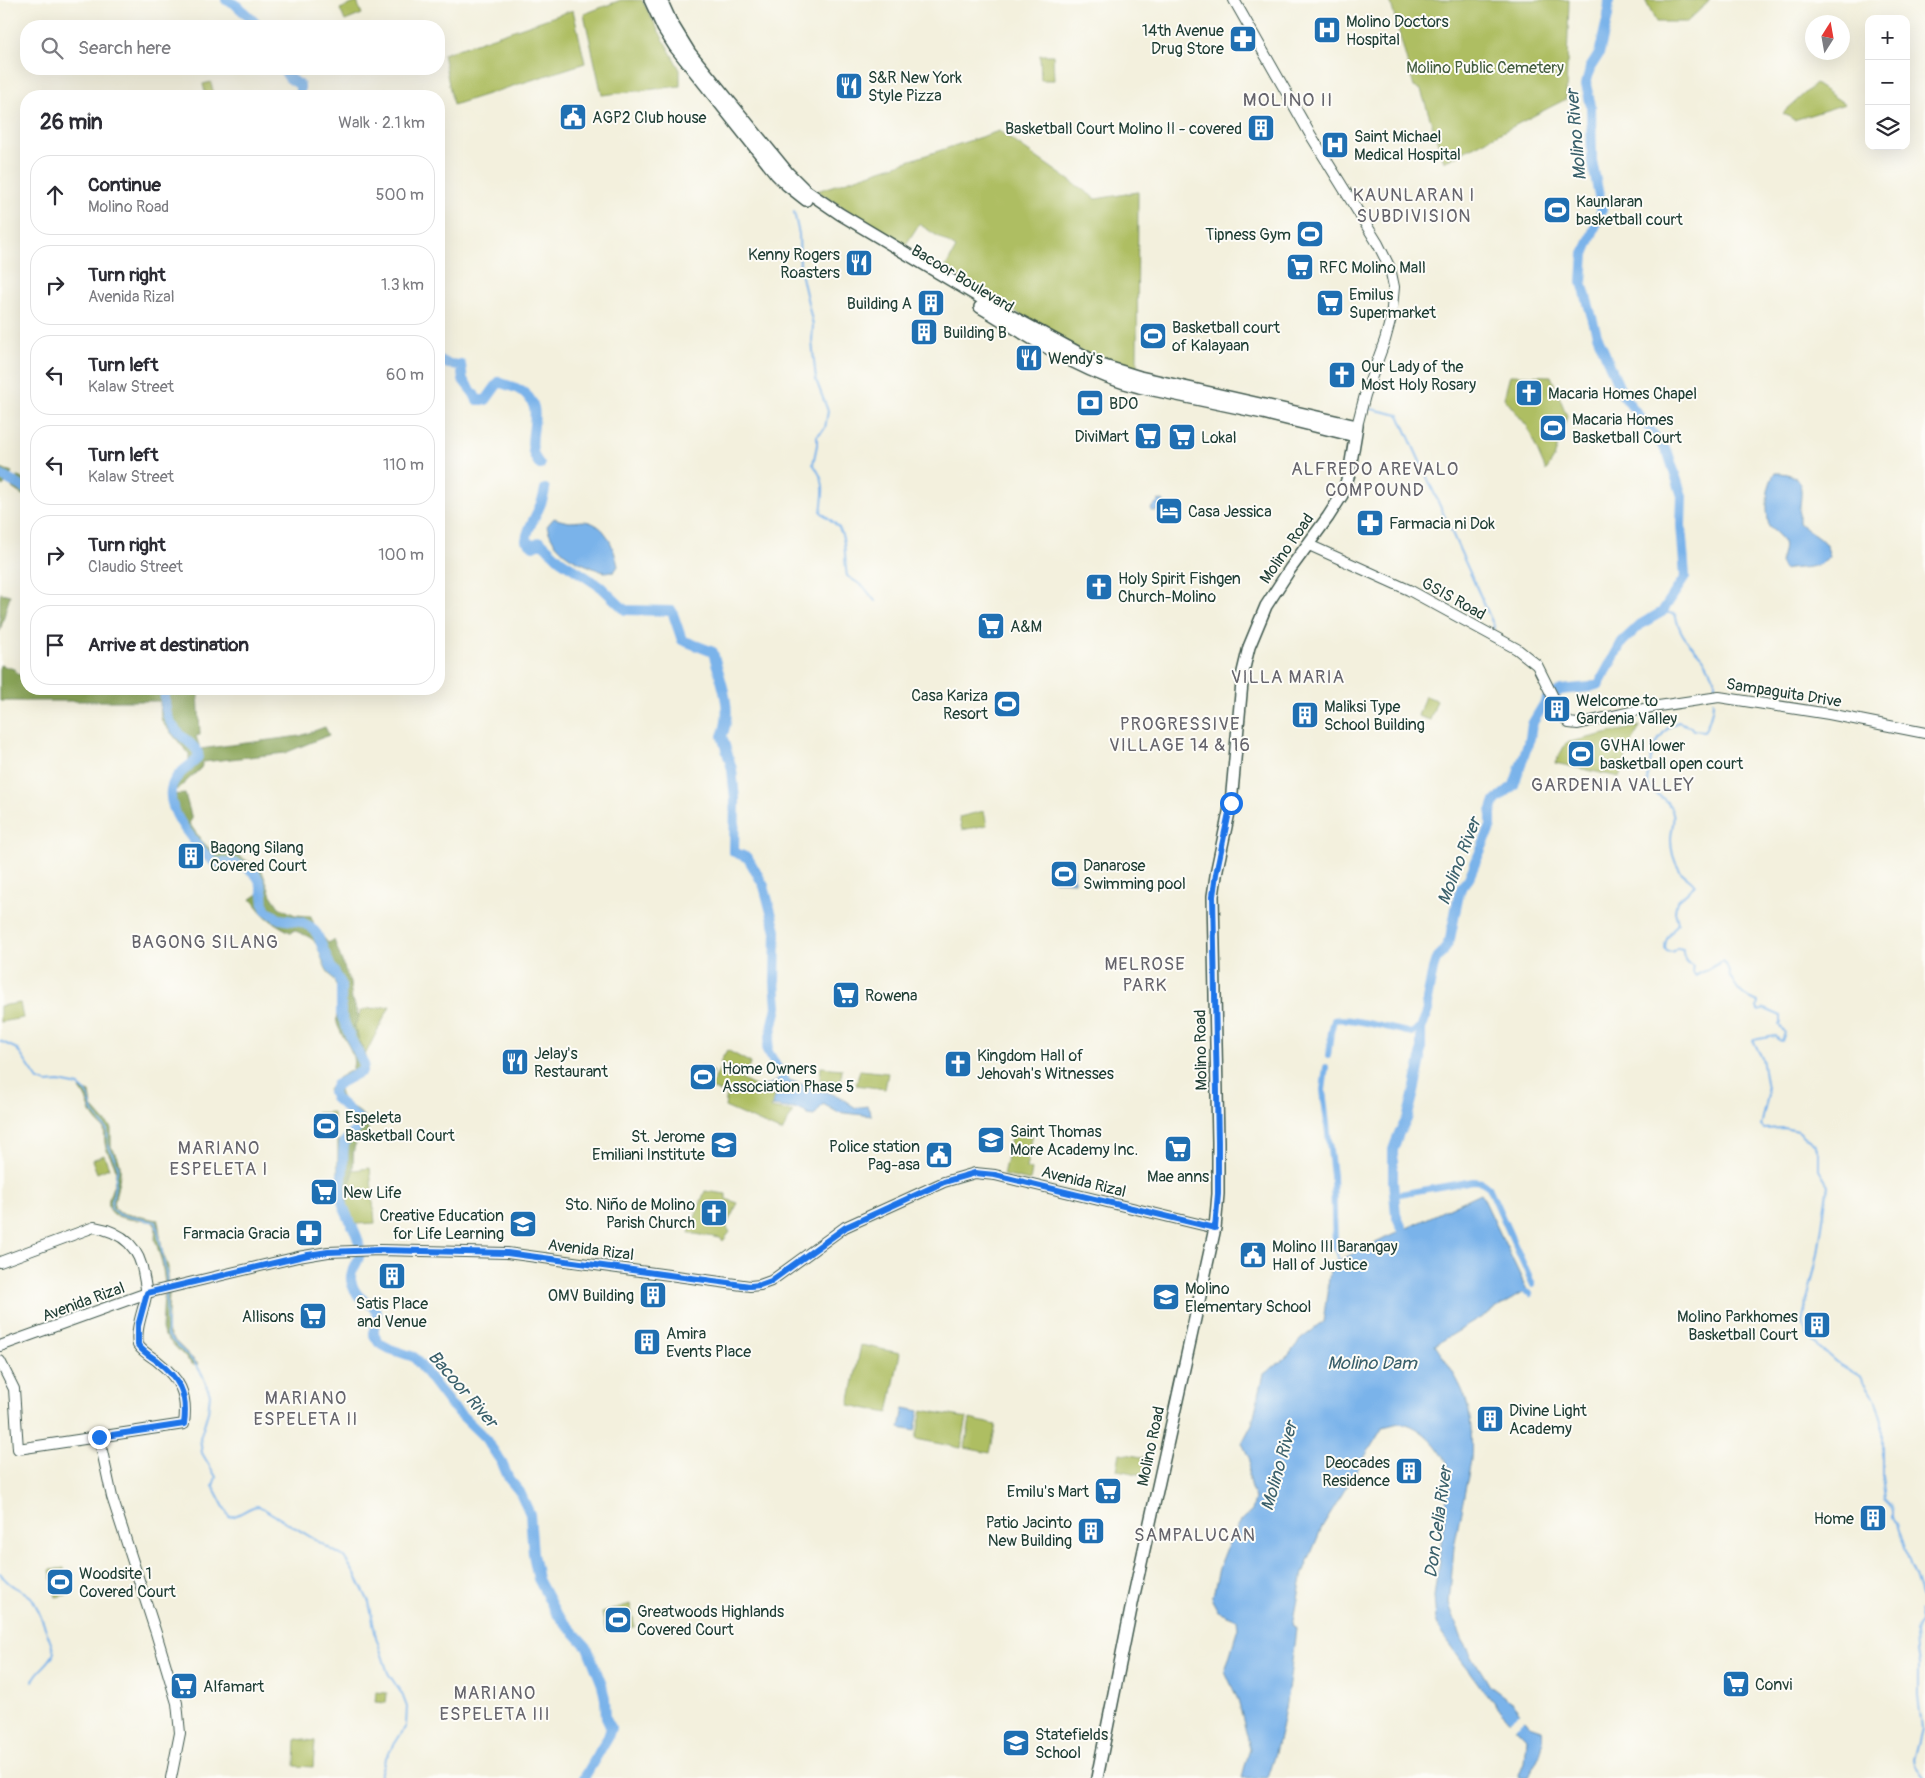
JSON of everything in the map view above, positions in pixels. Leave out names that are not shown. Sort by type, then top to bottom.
[{"type":"main road","name":"Bacoor Boulevard","points":[[650,0],[670,40],[690,69],[766,163],[795,187],[1113,375],[1356,431]]},
{"type":"main road","name":"Bacoor Boulevard","points":[[661,0],[671,22],[690,52],[795,187]]},
{"type":"main road","name":"Molino Road","points":[[1098,1778],[1141,1564],[1215,1228],[1218,1194],[1218,1142],[1213,896],[1231,803],[1243,672],[1249,647],[1263,611],[1342,495],[1349,474],[1356,431],[1365,395],[1392,318],[1394,287],[1391,273],[1378,244],[1301,118],[1234,0]]},
{"type":"main road","name":"GSIS Road","points":[[1309,546],[1409,590],[1517,649],[1537,665],[1558,707]]},
{"type":"main road","name":"Sampaguita Drive","points":[[1558,707],[1565,720],[1569,723],[1578,724],[1652,707],[1710,698],[1829,714],[1925,733]]},
{"type":"main road","name":"Avenida Rizal","points":[[0,1346],[147,1293],[308,1255],[359,1251],[507,1253],[750,1286],[760,1285],[771,1281],[846,1227],[944,1182],[975,1173],[995,1175],[1215,1228]]},
{"type":"main road","points":[[0,1361],[14,1389],[18,1449],[184,1424],[186,1410],[184,1396],[178,1381],[171,1372],[138,1345],[138,1326],[147,1293],[139,1255],[127,1240],[101,1228],[94,1228],[1,1260]]},
{"type":"main road","points":[[99,1437],[112,1498],[156,1632],[178,1709],[180,1733],[171,1778]]},
{"type":"green space","points":[[621,0],[642,0],[680,70],[680,86],[602,95],[584,14]]},
{"type":"green space","name":"Molino Public Cemetery","points":[[1390,0],[1569,0],[1566,99],[1444,162],[1421,90],[1414,87]]},
{"type":"green space","points":[[1645,0],[1710,0],[1687,22],[1656,22]]},
{"type":"green space","points":[[357,2],[362,14],[345,20],[340,9]]},
{"type":"green space","points":[[573,10],[585,63],[453,105],[445,64],[445,53]]},
{"type":"green space","points":[[1040,55],[1053,55],[1054,80],[1041,80]]},
{"type":"green space","points":[[211,82],[213,90],[204,90],[203,84]]},
{"type":"green space","points":[[1815,84],[1845,104],[1794,120],[1783,113]]},
{"type":"green space","points":[[999,131],[1096,199],[1138,192],[1137,371],[1113,364],[1076,349],[945,268],[956,248],[919,224],[905,246],[817,191]]},
{"type":"green space","points":[[1510,375],[1551,376],[1567,416],[1554,458],[1546,471],[1527,426],[1504,398]]},
{"type":"green space","points":[[0,468],[12,472],[3,486],[0,484]]},
{"type":"green space","points":[[18,476],[20,478],[20,494],[12,488]]},
{"type":"green space","points":[[1,593],[10,595],[0,631],[0,598]]},
{"type":"green space","points":[[0,665],[14,669],[20,675],[20,695],[198,695],[200,735],[196,736],[200,749],[300,736],[325,727],[329,735],[285,753],[203,762],[201,768],[178,789],[167,790],[172,777],[189,763],[189,754],[163,723],[160,701],[0,701]]},
{"type":"green space","name":"Casa Kariza Resort","points":[[1014,696],[1015,711],[1001,711],[1001,697]]},
{"type":"green space","points":[[1425,696],[1437,700],[1430,720],[1418,716]]},
{"type":"green space","points":[[1640,726],[1619,777],[1555,763],[1566,743]]},
{"type":"green space","points":[[185,794],[192,819],[189,823],[215,855],[232,852],[261,869],[271,895],[279,907],[295,915],[311,916],[315,927],[328,943],[334,940],[350,983],[352,1000],[359,1017],[354,1026],[365,1055],[367,1071],[339,1088],[340,1095],[349,1105],[360,1112],[367,1124],[368,1132],[355,1146],[347,1198],[348,1209],[362,1247],[358,1247],[338,1202],[338,1141],[357,1127],[357,1121],[331,1098],[328,1090],[338,1078],[352,1070],[354,1064],[351,1052],[337,1023],[338,992],[336,985],[325,967],[315,942],[293,930],[292,933],[279,926],[269,919],[251,899],[263,891],[255,879],[248,873],[239,870],[218,872],[186,836],[174,817],[167,795]]},
{"type":"green space","points":[[984,811],[987,825],[962,830],[959,817]]},
{"type":"green space","points":[[20,1003],[23,1018],[0,1022],[0,1006]]},
{"type":"green space","points":[[390,1006],[365,1055],[354,1026],[361,1010]]},
{"type":"green space","points":[[727,1050],[751,1063],[743,1076],[720,1062]]},
{"type":"green space","name":"Home Owners Association Phase 5","points":[[700,1065],[714,1072],[703,1093],[690,1086]]},
{"type":"green space","points":[[821,1067],[842,1069],[841,1081],[820,1080]]},
{"type":"green space","points":[[720,1068],[758,1088],[761,1094],[775,1094],[771,1108],[793,1112],[782,1132],[725,1107],[727,1094],[710,1088]]},
{"type":"green space","points":[[860,1070],[888,1073],[885,1089],[856,1085]]},
{"type":"green space","points":[[80,1089],[90,1093],[92,1107],[111,1128],[111,1147],[116,1154],[120,1169],[114,1208],[120,1213],[158,1220],[162,1251],[168,1267],[168,1282],[165,1283],[162,1262],[155,1239],[156,1227],[153,1222],[117,1216],[109,1207],[116,1169],[106,1148],[104,1128],[94,1118]]},
{"type":"green space","name":"Espeleta Basketball Court","points":[[333,1112],[335,1139],[318,1140],[316,1113]]},
{"type":"green space","points":[[1013,1129],[1033,1134],[1026,1168],[1032,1170],[1030,1181],[1003,1175]]},
{"type":"green space","points":[[104,1155],[109,1168],[97,1173],[92,1160]]},
{"type":"green space","points":[[370,1168],[375,1223],[355,1224],[346,1204],[346,1183],[352,1179],[353,1170]]},
{"type":"green space","points":[[705,1191],[726,1194],[726,1199],[738,1203],[726,1226],[730,1232],[723,1241],[720,1238],[689,1233]]},
{"type":"green space","points":[[169,1293],[167,1330],[171,1337],[198,1364],[192,1364],[164,1335],[162,1329],[164,1294]]},
{"type":"green space","points":[[861,1345],[900,1353],[888,1413],[849,1405]]},
{"type":"green space","points":[[922,1410],[967,1418],[961,1448],[916,1439]]},
{"type":"green space","points":[[970,1419],[996,1425],[990,1453],[965,1448]]},
{"type":"green space","points":[[1120,1453],[1152,1459],[1149,1476],[1117,1470]]},
{"type":"green space","name":"Woodsite 1 Covered Court","points":[[64,1568],[70,1594],[56,1597],[50,1570]]},
{"type":"green space","name":"Greatwoods Highlands Covered Court","points":[[630,1604],[635,1627],[606,1632],[602,1613]]},
{"type":"green space","points":[[376,1692],[387,1693],[386,1703],[375,1702]]},
{"type":"green space","points":[[296,1739],[315,1741],[313,1767],[295,1766]]},
{"type":"water","points":[[1775,473],[1795,477],[1799,482],[1801,496],[1799,523],[1822,540],[1830,557],[1819,564],[1784,570],[1780,562],[1784,545],[1781,538],[1769,527],[1767,513],[1769,486]]},
{"type":"water","points":[[1159,500],[1164,501],[1164,511],[1151,511],[1151,508]]},
{"type":"water","points":[[554,518],[569,522],[587,521],[601,529],[609,540],[618,566],[614,572],[597,570],[569,557],[563,552],[553,541],[547,526]]},
{"type":"water","name":"Danarose Swimming pool","points":[[1055,867],[1074,868],[1074,882],[1054,881]]},
{"type":"water","points":[[783,1078],[838,1096],[856,1108],[867,1106],[872,1116],[837,1112],[823,1104],[814,1116],[808,1115],[802,1110],[772,1106],[776,1093],[763,1093],[761,1088]]},
{"type":"water","name":"Molino Dam","points":[[1481,1193],[1527,1290],[1435,1345],[1452,1370],[1462,1390],[1469,1412],[1471,1428],[1471,1460],[1454,1547],[1449,1604],[1462,1639],[1490,1686],[1510,1701],[1530,1726],[1542,1730],[1543,1744],[1540,1755],[1528,1778],[1518,1778],[1524,1763],[1526,1738],[1480,1686],[1441,1633],[1436,1620],[1434,1597],[1450,1474],[1444,1458],[1432,1441],[1416,1428],[1399,1423],[1383,1427],[1322,1527],[1303,1573],[1293,1625],[1296,1629],[1289,1686],[1273,1760],[1267,1778],[1242,1778],[1250,1748],[1238,1700],[1225,1671],[1238,1628],[1237,1619],[1218,1611],[1212,1600],[1219,1568],[1230,1540],[1241,1521],[1252,1511],[1255,1498],[1248,1475],[1250,1460],[1242,1443],[1252,1424],[1264,1374],[1288,1356],[1300,1340],[1323,1322],[1331,1264]]},
{"type":"water","points":[[904,1408],[919,1411],[915,1431],[900,1428]]},
{"type":"pier","points":[[1522,1712],[1527,1718],[1513,1728],[1508,1722]]},
{"type":"waterway","points":[[226,0],[235,4],[252,20]]},
{"type":"waterway","name":"Molino River","points":[[1407,1240],[1396,1215],[1393,1150],[1399,1133],[1407,1119],[1413,1096],[1421,1059],[1421,1029],[1428,1010],[1427,1000],[1433,969],[1436,959],[1443,952],[1450,939],[1459,894],[1462,886],[1468,880],[1491,826],[1491,812],[1495,801],[1514,785],[1530,738],[1532,724],[1547,699],[1561,690],[1590,687],[1599,684],[1622,642],[1641,624],[1662,612],[1685,577],[1681,525],[1682,496],[1668,453],[1622,394],[1597,335],[1582,282],[1584,254],[1602,210],[1592,161],[1591,106],[1586,85],[1590,68],[1599,54],[1608,16],[1609,0]]},
{"type":"waterway","points":[[287,75],[300,85],[300,90]]},
{"type":"waterway","points":[[794,212],[799,234],[800,268],[813,325],[812,341],[816,380],[828,411],[825,428],[817,436],[813,464],[823,486],[821,512],[842,533],[847,576],[864,587],[875,601]]},
{"type":"waterway","points":[[445,362],[461,365],[463,380],[477,400],[486,400],[499,382],[518,389],[527,396],[535,411],[532,447],[534,456],[540,465]]},
{"type":"waterway","points":[[1367,408],[1399,415],[1494,626],[1492,632]]},
{"type":"waterway","name":"Bacoor River","points":[[0,475],[20,486]]},
{"type":"waterway","points":[[545,489],[526,540],[533,546],[541,542],[560,560],[601,587],[625,610],[672,611],[682,640],[713,652],[725,694],[727,715],[722,736],[732,769],[735,800],[734,852],[748,858],[764,886],[776,931],[775,982],[777,1007],[767,1050],[783,1078]]},
{"type":"waterway","points":[[1662,612],[1675,614],[1683,634],[1705,661],[1715,679],[1713,695]]},
{"type":"waterway","name":"Bacoor River","points":[[165,695],[166,711],[170,722],[198,753],[193,763],[179,774],[173,782],[171,793],[173,806],[181,823],[213,861],[241,865],[253,872],[260,883],[266,910],[279,919],[301,922],[311,927],[317,934],[330,965],[341,983],[341,1014],[364,1064],[362,1071],[336,1085],[333,1092],[335,1098],[361,1123],[344,1143],[343,1152],[342,1200],[347,1216],[356,1233],[360,1252],[352,1271],[352,1284],[357,1294],[377,1312],[374,1335],[379,1343],[414,1357],[450,1404],[485,1438],[502,1463],[509,1479],[520,1492],[530,1514],[533,1554],[538,1579],[556,1613],[587,1647],[602,1685],[606,1718],[611,1728],[608,1737],[584,1778]]},
{"type":"waterway","points":[[1713,702],[1710,718],[1704,731],[1693,730],[1690,726],[1678,722],[1671,726],[1661,736],[1654,748],[1650,762],[1647,782],[1650,788],[1668,803],[1673,813],[1674,819],[1671,836],[1673,855],[1680,871],[1695,885],[1677,901],[1675,911],[1678,923],[1665,943],[1665,947],[1666,951],[1672,952],[1677,948],[1683,949],[1684,957],[1693,966],[1692,970],[1695,976],[1723,961],[1739,990],[1744,995],[1758,1002],[1757,1008],[1759,1011],[1765,1009],[1781,1016],[1781,1023],[1779,1025],[1785,1032],[1782,1041],[1776,1036],[1753,1040],[1762,1058],[1768,1095],[1761,1126],[1764,1129],[1784,1128],[1798,1131],[1816,1146],[1819,1153],[1819,1170],[1828,1185],[1818,1254],[1802,1322],[1813,1342],[1836,1362],[1861,1377],[1875,1398],[1882,1421],[1882,1478],[1885,1499],[1891,1505],[1893,1517],[1924,1606],[1915,1632],[1918,1695],[1922,1729],[1914,1760],[1915,1766],[1924,1778]]},
{"type":"waterway","points":[[1328,1056],[1334,1020],[1350,1020],[1412,1033],[1416,1029],[1421,1029]]},
{"type":"waterway","points":[[0,1041],[17,1049],[38,1080],[47,1083],[59,1082],[79,1086],[87,1093],[93,1112],[107,1130],[108,1145],[118,1166],[111,1208],[120,1215],[156,1222],[167,1286]]},
{"type":"waterway","points":[[1326,1067],[1323,1090],[1333,1176],[1335,1247]]},
{"type":"waterway","points":[[1394,1195],[1473,1181],[1482,1182],[1489,1187],[1533,1285]]},
{"type":"waterway","points":[[1335,1247],[1339,1261]]},
{"type":"waterway","points":[[1519,1291],[1523,1290],[1530,1294]]},
{"type":"waterway","points":[[166,1293],[167,1335],[195,1363],[202,1374],[210,1394],[208,1412],[200,1438],[202,1453],[216,1477],[213,1486],[229,1517],[259,1506],[344,1557],[369,1602],[376,1637],[388,1673],[402,1694],[407,1707],[406,1726],[385,1759],[379,1778]]},
{"type":"waterway","points":[[0,1573],[11,1585],[31,1597],[40,1614],[54,1652],[33,1681]]},
{"type":"place","name":"Molino Doctors Hospital","points":[[1327,30]]},
{"type":"place","name":"14th Avenue Drug Store","points":[[1243,39]]},
{"type":"place","name":"S&R New York Style Pizza","points":[[849,86]]},
{"type":"place","name":"AGP2 Club house","points":[[573,117]]},
{"type":"place","name":"Basketball Court Molino II - covered","points":[[1261,128]]},
{"type":"place","name":"Saint Michael Medical Hospital","points":[[1335,145]]},
{"type":"place","name":"Kaunlaran basketball court","points":[[1557,210]]},
{"type":"place","name":"Tipness Gym","points":[[1310,234]]},
{"type":"place","name":"Kenny Rogers Roasters","points":[[859,263]]},
{"type":"place","name":"RFC Molino Mall","points":[[1300,267]]},
{"type":"place","name":"Building A","points":[[931,303]]},
{"type":"place","name":"Emilus Supermarket","points":[[1330,303]]},
{"type":"place","name":"Building B","points":[[924,332]]},
{"type":"place","name":"Basketball court of Kalayaan","points":[[1153,336]]},
{"type":"place","name":"Wendy's","points":[[1029,358]]},
{"type":"place","name":"Our Lady of the Most Holy Rosary","points":[[1342,375]]},
{"type":"place","name":"Macaria Homes Chapel","points":[[1529,393]]},
{"type":"place","name":"BDO","points":[[1090,403]]},
{"type":"place","name":"Macaria Homes Basketball Court","points":[[1553,428]]},
{"type":"place","name":"DiviMart","points":[[1148,436]]},
{"type":"place","name":"Lokal","points":[[1182,437]]},
{"type":"place","name":"Casa Jessica","points":[[1169,511]]},
{"type":"place","name":"Farmacia ni Dok","points":[[1370,523]]},
{"type":"place","name":"Holy Spirit Fishgen Church-Molino","points":[[1099,587]]},
{"type":"place","name":"A&M","points":[[991,626]]},
{"type":"place","name":"Casa Kariza Resort","points":[[1007,704]]},
{"type":"place","name":"Welcome to Gardenia Valley","points":[[1557,709]]},
{"type":"place","name":"Maliksi Type School Building","points":[[1305,715]]},
{"type":"place","name":"GVHAI lower basketball open court","points":[[1581,754]]},
{"type":"place","name":"Bagong Silang Covered Court","points":[[191,856]]},
{"type":"place","name":"Danarose Swimming pool","points":[[1064,874]]},
{"type":"place","name":"Rowena","points":[[846,995]]},
{"type":"place","name":"Jelay's Restaurant","points":[[515,1062]]},
{"type":"place","name":"Kingdom Hall of Jehovah's Witnesses","points":[[958,1064]]},
{"type":"place","name":"Home Owners Association Phase 5","points":[[703,1077]]},
{"type":"place","name":"Espeleta Basketball Court","points":[[326,1126]]},
{"type":"place","name":"Saint Thomas More Academy Inc.","points":[[991,1140]]},
{"type":"place","name":"St. Jerome Emiliani Institute","points":[[724,1145]]},
{"type":"place","name":"Mae anns","points":[[1178,1149]]},
{"type":"place","name":"Police station Pag-asa","points":[[939,1155]]},
{"type":"place","name":"New Life","points":[[324,1192]]},
{"type":"place","name":"Sto. Niño de Molino Parish Church","points":[[714,1213]]},
{"type":"place","name":"Creative Education for Life Learning","points":[[523,1224]]},
{"type":"place","name":"Farmacia Gracia","points":[[309,1233]]},
{"type":"place","name":"Molino III Barangay Hall of Justice","points":[[1253,1255]]},
{"type":"place","name":"Satis Place and Venue","points":[[392,1276]]},
{"type":"place","name":"OMV Building","points":[[653,1295]]},
{"type":"place","name":"Molino Elementary School","points":[[1166,1297]]},
{"type":"place","name":"Allisons","points":[[313,1316]]},
{"type":"place","name":"Molino Parkhomes Basketball Court","points":[[1817,1325]]},
{"type":"place","name":"Amira Events Place","points":[[647,1342]]},
{"type":"place","name":"Divine Light Academy","points":[[1490,1419]]},
{"type":"place","name":"Deocades Residence","points":[[1409,1471]]},
{"type":"place","name":"Emilu's Mart","points":[[1108,1491]]},
{"type":"place","name":"Home","points":[[1873,1518]]},
{"type":"place","name":"Patio Jacinto New Building","points":[[1091,1531]]},
{"type":"place","name":"Woodsite 1 Covered Court","points":[[60,1582]]},
{"type":"place","name":"Greatwoods Highlands Covered Court","points":[[618,1620]]},
{"type":"place","name":"Convi","points":[[1736,1684]]},
{"type":"place","name":"Alfamart","points":[[184,1686]]},
{"type":"place","name":"Statefields School","points":[[1016,1743]]},
{"type":"district","name":"MOLINO II","points":[[1288,99]]},
{"type":"district","name":"KAUNLARAN I SUBDIVISION","points":[[1414,205]]},
{"type":"district","name":"ALFREDO AREVALO COMPOUND","points":[[1375,479]]},
{"type":"district","name":"VILLA MARIA","points":[[1288,677]]},
{"type":"district","name":"PROGRESSIVE VILLAGE 14 & 16","points":[[1180,734]]},
{"type":"district","name":"GARDENIA VALLEY","points":[[1613,785]]},
{"type":"district","name":"BAGONG SILANG","points":[[205,942]]},
{"type":"district","name":"MELROSE PARK","points":[[1145,974]]},
{"type":"district","name":"MARIANO ESPELETA I","points":[[219,1158]]},
{"type":"district","name":"MARIANO ESPELETA II","points":[[306,1408]]},
{"type":"district","name":"SAMPALUCAN","points":[[1195,1535]]},
{"type":"district","name":"MARIANO ESPELETA III","points":[[495,1704]]},
{"type":"route","points":[[99,1437],[184,1424],[186,1410],[184,1396],[178,1381],[171,1372],[138,1345],[138,1326],[147,1293],[308,1255],[328,1252],[380,1250],[507,1253],[750,1286],[760,1285],[771,1281],[846,1227],[944,1182],[975,1173],[995,1175],[1215,1228],[1218,1194],[1218,1142],[1213,896],[1231,803]]},
{"type":"water label","name":"Don Celia River","points":[[1438,1522]]}]
